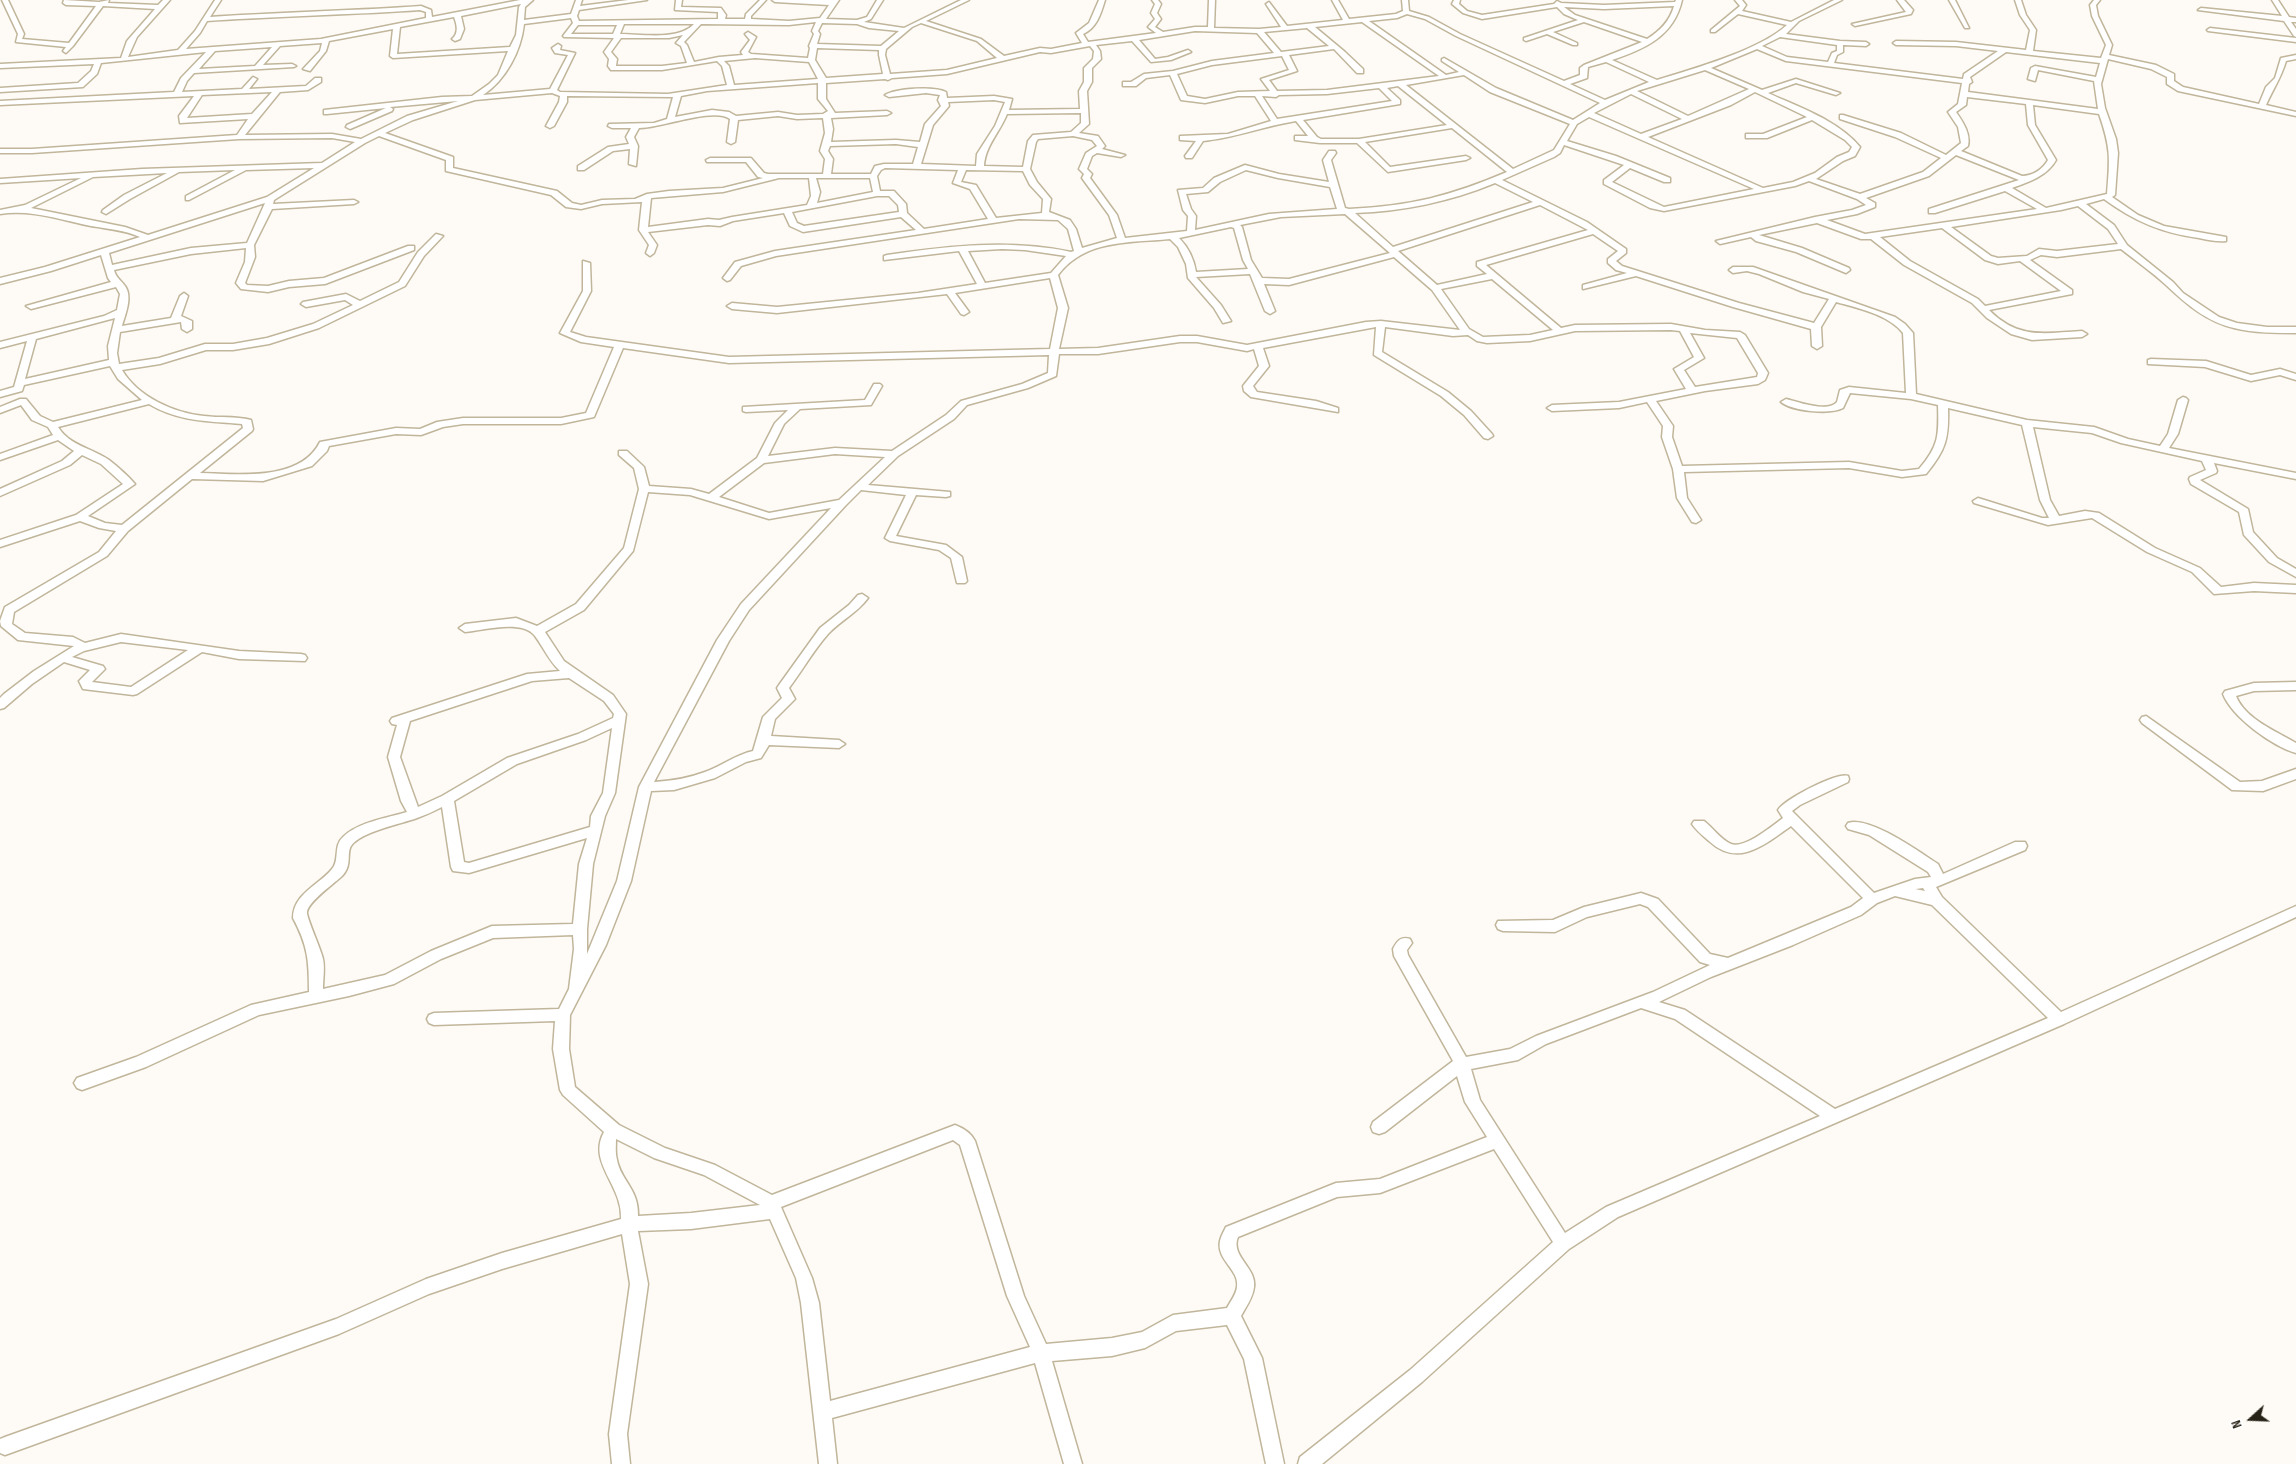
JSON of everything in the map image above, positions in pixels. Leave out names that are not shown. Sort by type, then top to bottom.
[{"type":"street","points":[[4,0],[21,34],[18,41],[71,45]]},
{"type":"street","points":[[68,0],[66,3],[104,2],[159,7]]},
{"type":"street","points":[[123,60],[128,52],[128,45],[167,0]]},
{"type":"street","points":[[180,52],[198,32],[218,0]]},
{"type":"street","points":[[0,66],[98,62],[180,52],[326,40],[529,0]]},
{"type":"street","points":[[410,248],[325,282],[257,289],[244,287],[240,283],[240,278],[250,265],[253,253],[250,245],[270,203],[322,165],[362,141],[410,118],[474,98],[492,86],[501,76],[519,34],[522,7],[529,0]]},
{"type":"street","points":[[644,0],[578,4],[575,20],[566,36],[659,36],[690,32]]},
{"type":"street","points":[[679,0],[677,9],[721,10],[723,15],[721,22]]},
{"type":"street","points":[[748,21],[748,14],[758,8],[763,0]]},
{"type":"street","points":[[775,0],[835,2]]},
{"type":"street","points":[[858,22],[869,18],[880,0]]},
{"type":"street","points":[[888,78],[882,56],[884,48],[904,30],[920,21],[940,14],[950,6],[966,0]]},
{"type":"street","points":[[1073,134],[1085,124],[1083,91],[1088,82],[1088,68],[1098,59],[1097,50],[1079,33],[1091,27],[1101,10],[1102,0]]},
{"type":"street","points":[[1156,0],[1158,4],[1154,13],[1158,19],[1151,27],[1161,34]]},
{"type":"street","points":[[1211,28],[1212,0]]},
{"type":"street","points":[[1335,0],[1347,21]]},
{"type":"street","points":[[1406,0],[1406,12]]},
{"type":"street","points":[[1456,0],[1455,4],[1459,9],[1472,16],[1482,17],[1557,3],[1604,7],[1679,2],[1670,26],[1656,38],[1607,60],[1586,66],[1584,68],[1584,76],[1563,84]]},
{"type":"street","points":[[1520,0],[1531,8]]},
{"type":"street","points":[[1713,31],[1744,6],[1738,0]]},
{"type":"street","points":[[887,258],[962,248],[1005,245],[1074,254],[1119,240],[1172,236],[1279,215],[1416,206],[1496,180],[1551,155],[1574,123],[1605,103],[1656,82],[1705,68],[1756,46],[1780,35],[1791,24],[1839,0]]},
{"type":"street","points":[[1855,24],[1909,13],[1910,10],[1900,0]]},
{"type":"street","points":[[1952,0],[1967,27]]},
{"type":"street","points":[[2018,0],[2023,15],[2033,30],[2028,51]]},
{"type":"street","points":[[1815,219],[1859,237],[1874,236],[2017,215],[2080,204],[2110,195],[2113,184],[2114,152],[2112,139],[2098,95],[2098,80],[2108,45],[2095,16],[2093,6],[2097,0]]},
{"type":"street","points":[[2275,0],[2296,35]]},
{"type":"street","points":[[55,64],[104,2]]},
{"type":"street","points":[[811,60],[814,53],[812,46],[819,20],[822,20],[835,2]]},
{"type":"street","points":[[1557,3],[1566,13],[1648,42]]},
{"type":"street","points":[[1269,4],[1285,28]]},
{"type":"street","points":[[205,19],[301,13],[341,14],[421,8],[429,11],[429,20]]},
{"type":"street","points":[[2201,10],[2296,20]]},
{"type":"street","points":[[327,112],[442,99],[553,91],[559,94],[632,94],[649,96],[822,80],[888,78],[904,76],[910,73],[947,72],[1040,50],[1051,52],[1089,44],[1161,34],[1211,28],[1235,32],[1258,31],[1397,16],[1406,12],[1420,15],[1458,35],[1605,103]]},
{"type":"street","points":[[1738,12],[1791,24]]},
{"type":"street","points":[[455,39],[458,38],[461,29],[457,14]]},
{"type":"street","points":[[520,22],[575,20],[621,24],[748,21],[789,23],[819,20],[858,22],[869,26],[904,30]]},
{"type":"street","points":[[1362,20],[1445,77]]},
{"type":"street","points":[[1526,39],[1584,20]]},
{"type":"street","points":[[920,21],[979,40],[1003,59]]},
{"type":"street","points":[[691,65],[684,45],[679,43],[699,22]]},
{"type":"street","points":[[621,24],[618,36],[607,52],[613,58],[612,66],[614,68],[642,70],[691,65],[719,59],[750,57],[811,60],[820,71],[822,99],[832,112],[826,115]]},
{"type":"street","points":[[1308,25],[1360,71]]},
{"type":"street","points":[[397,27],[393,56],[512,49]]},
{"type":"street","points":[[2210,30],[2296,40]]},
{"type":"street","points":[[1258,31],[1282,54],[1293,71],[1265,79],[1276,95]]},
{"type":"street","points":[[1547,32],[1575,44]]},
{"type":"street","points":[[748,34],[753,40],[744,52],[750,57]]},
{"type":"street","points":[[1780,35],[1840,43],[1866,44]]},
{"type":"street","points":[[1134,39],[1153,61],[1169,59],[1188,52]]},
{"type":"street","points":[[308,69],[323,51],[326,40]]},
{"type":"street","points":[[1830,65],[1834,54],[1840,52],[1840,43]]},
{"type":"street","points":[[1896,43],[1956,44],[1999,50],[2105,59],[2161,71],[2171,76],[2170,82],[2181,89],[2296,114]]},
{"type":"street","points":[[257,68],[277,45]]},
{"type":"street","points":[[553,91],[572,53],[558,52],[556,48],[558,46]]},
{"type":"street","points":[[812,46],[884,48]]},
{"type":"street","points":[[1756,46],[1786,59],[1968,82]]},
{"type":"street","points":[[1126,84],[1132,84],[1144,76],[1174,73],[1233,60],[1334,47]]},
{"type":"street","points":[[177,94],[192,72],[212,50]]},
{"type":"street","points":[[1860,197],[1921,176],[1965,144],[1966,139],[1958,119],[1952,112],[1962,104],[1968,82],[1967,76],[1970,72],[1999,50]]},
{"type":"street","points":[[2262,106],[2270,87],[2278,78],[2283,59],[2296,57]]},
{"type":"street","points":[[719,59],[725,66],[731,88]]},
{"type":"street","points":[[1444,60],[1464,73],[1508,96],[1574,123]]},
{"type":"street","points":[[1607,60],[1656,82]]},
{"type":"street","points":[[0,90],[80,85],[94,72],[98,62]]},
{"type":"street","points":[[192,72],[292,66]]},
{"type":"street","points":[[1629,165],[1607,182],[1659,208],[1705,202],[1810,179],[1852,154],[1856,147],[1854,142],[1841,133],[1759,91],[1705,68]]},
{"type":"street","points":[[2032,79],[2035,68],[2038,68],[2098,80]]},
{"type":"street","points":[[910,73],[915,92]]},
{"type":"street","points":[[1174,73],[1184,98],[1205,101],[1238,94],[1257,94],[1333,102],[1397,102],[1384,88]]},
{"type":"street","points":[[1184,138],[1201,140],[1229,136],[1276,122],[1298,119],[1333,102],[1384,88],[1464,73]]},
{"type":"street","points":[[243,92],[253,79]]},
{"type":"street","points":[[0,103],[277,91],[310,88],[318,80]]},
{"type":"street","points":[[1641,137],[1759,91],[1796,81],[1836,93]]},
{"type":"street","points":[[1402,86],[1512,172]]},
{"type":"street","points":[[239,137],[254,116],[277,91]]},
{"type":"street","points":[[889,95],[939,91],[943,94],[942,100],[945,106],[929,124],[916,168]]},
{"type":"street","points":[[1632,91],[1688,119]]},
{"type":"street","points":[[550,126],[563,102],[564,93]]},
{"type":"street","points":[[200,94],[183,116],[183,121],[254,116]]},
{"type":"street","points":[[671,119],[678,94]]},
{"type":"street","points":[[1257,94],[1276,122]]},
{"type":"street","points":[[1964,94],[2102,112]]},
{"type":"street","points":[[942,100],[1005,99],[1010,103],[1004,112],[999,126],[981,154],[980,167]]},
{"type":"street","points":[[1932,211],[2006,188],[2031,178],[2052,163],[2030,121],[2028,109],[2030,102]]},
{"type":"street","points":[[350,128],[400,105]]},
{"type":"street","points":[[1004,112],[1085,111]]},
{"type":"street","points":[[612,126],[667,122],[671,119],[709,113],[727,113],[734,118],[778,114],[797,117],[887,113]]},
{"type":"street","points":[[1589,114],[1760,189]]},
{"type":"street","points":[[826,115],[830,126],[824,151],[829,159],[828,176]]},
{"type":"street","points":[[1843,117],[1898,135],[1947,158]]},
{"type":"street","points":[[732,142],[734,118]]},
{"type":"street","points":[[1749,136],[1764,136],[1811,118]]},
{"type":"street","points":[[1298,119],[1314,139]]},
{"type":"street","points":[[633,164],[634,146],[630,137],[636,124]]},
{"type":"street","points":[[1298,138],[1320,141],[1359,141],[1453,126]]},
{"type":"street","points":[[379,133],[450,159],[449,169],[554,193],[559,199],[574,207],[602,202],[637,201],[647,196],[723,190],[776,177]]},
{"type":"street","points":[[1048,216],[1045,212],[1047,199],[1033,184],[1026,169],[1032,141],[1036,137],[1073,134],[1095,138],[1101,146],[1089,155],[1083,169],[1088,174],[1086,178],[1122,228],[1119,240]]},
{"type":"street","points":[[0,151],[32,151],[239,137],[332,136],[362,141]]},
{"type":"street","points":[[1189,156],[1201,140]]},
{"type":"street","points":[[1359,141],[1388,170],[1466,158]]},
{"type":"street","points":[[827,144],[896,142],[923,145]]},
{"type":"street","points":[[1562,142],[1667,180]]},
{"type":"street","points":[[581,168],[611,149],[634,146]]},
{"type":"street","points":[[1095,150],[1121,156]]},
{"type":"street","points":[[1956,152],[2022,180]]},
{"type":"street","points":[[1332,153],[1327,160],[1344,210],[1435,288],[1466,331],[1487,340],[1530,338],[1558,331],[1611,327],[1683,328],[1706,333],[1740,335],[1763,373],[1762,378],[1758,381],[1692,390],[1604,407],[1552,408]]},
{"type":"street","points":[[710,160],[748,160],[761,175],[776,177],[873,176]]},
{"type":"street","points":[[0,181],[95,174],[322,165]]},
{"type":"street","points":[[877,194],[873,176],[878,168],[884,166],[1026,169]]},
{"type":"street","points":[[189,198],[245,167]]},
{"type":"street","points":[[1191,233],[1192,216],[1187,210],[1182,192],[1205,190],[1216,180],[1245,167],[1278,176],[1335,185]]},
{"type":"street","points":[[962,169],[957,183],[974,187],[993,220]]},
{"type":"street","points":[[106,212],[127,197],[178,170]]},
{"type":"street","points":[[18,210],[95,174]]},
{"type":"street","points":[[810,207],[816,197],[816,185],[812,176]]},
{"type":"street","points":[[1720,241],[1854,212],[1872,205],[1860,197],[1810,179]]},
{"type":"street","points":[[0,189],[19,180]]},
{"type":"street","points":[[1496,180],[1595,231],[1623,251],[1612,258],[1611,261],[1635,274],[1816,327]]},
{"type":"street","points":[[2006,188],[2043,209]]},
{"type":"street","points":[[643,230],[708,222],[720,223],[732,219],[788,212],[877,194],[892,193],[902,204],[904,214],[923,232]]},
{"type":"street","points":[[647,196],[643,230],[652,245],[650,253]]},
{"type":"street","points":[[2106,197],[2129,214],[2156,228],[2223,239]]},
{"type":"street","points":[[0,281],[48,269],[146,237],[270,203],[354,202]]},
{"type":"street","points":[[1259,281],[1289,282],[1393,252],[1541,202]]},
{"type":"street","points":[[2080,204],[2114,229],[2121,239],[2123,246],[2170,284],[2180,295],[2216,319],[2236,326],[2267,330],[2296,330]]},
{"type":"street","points":[[0,212],[18,210],[54,213],[92,224],[137,232],[146,237]]},
{"type":"street","points":[[788,212],[793,224],[803,229],[904,214]]},
{"type":"street","points":[[727,278],[738,264],[747,260],[808,248],[993,220],[1048,216],[1071,223],[1074,254],[1054,275],[950,292],[777,310],[732,306]]},
{"type":"street","points":[[1232,224],[1238,227],[1246,260],[1259,281],[1270,311]]},
{"type":"street","points":[[1943,225],[1993,260],[2022,259],[2036,256],[2039,252],[2065,253],[2123,246]]},
{"type":"street","points":[[1558,331],[1480,264],[1595,231]]},
{"type":"street","points":[[1753,234],[1759,239],[1799,250],[1846,270]]},
{"type":"street","points":[[0,394],[19,386],[114,365],[160,361],[205,347],[233,347],[291,335],[360,305],[402,284],[421,254],[439,236]]},
{"type":"street","points":[[1172,236],[1182,246],[1190,264],[1191,275],[1194,281],[1218,308],[1226,321]]},
{"type":"street","points":[[1874,236],[1913,268],[1949,285],[1975,301],[2014,332],[2027,336],[2082,334]]},
{"type":"street","points":[[109,268],[190,251],[250,245]]},
{"type":"street","points":[[962,248],[983,287]]},
{"type":"street","points":[[80,648],[80,645],[73,641],[22,637],[16,634],[6,621],[9,610],[103,554],[124,529],[193,476],[248,429],[249,424],[237,420],[197,418],[174,413],[129,387],[118,376],[114,365],[115,330],[122,311],[124,294],[122,288],[115,284],[104,251]]},
{"type":"street","points":[[1982,308],[2069,292],[2022,259]]},
{"type":"street","points":[[586,264],[587,291],[565,333],[584,340],[619,346],[729,360],[839,356],[928,356],[1054,350],[1098,351],[1185,339],[1197,339],[1238,348],[1258,347],[1309,335],[1381,324],[1452,333],[1466,331]]},
{"type":"street","points":[[1733,270],[1746,269],[1762,272],[1881,314],[1907,330],[1912,396]]},
{"type":"street","points":[[1191,275],[1252,271]]},
{"type":"street","points":[[1586,287],[1635,274]]},
{"type":"street","points":[[828,1464],[810,1303],[804,1278],[772,1207],[709,1170],[660,1153],[613,1130],[568,1090],[561,1049],[563,1015],[599,944],[624,881],[645,787],[723,640],[745,607],[842,503],[894,454],[950,417],[964,403],[1025,386],[1053,374],[1054,350],[1063,308],[1054,275]]},
{"type":"street","points":[[1435,288],[1492,276]]},
{"type":"street","points":[[31,306],[115,284]]},
{"type":"street","points":[[950,292],[964,312]]},
{"type":"street","points":[[174,320],[179,313],[184,296]]},
{"type":"street","points":[[306,304],[346,297],[360,305]]},
{"type":"street","points":[[1817,346],[1816,327],[1834,298]]},
{"type":"street","points":[[0,345],[107,318],[122,311]]},
{"type":"street","points":[[115,330],[174,320],[187,321],[187,329]]},
{"type":"street","points":[[1381,324],[1377,353],[1394,365],[1426,381],[1453,400],[1472,416],[1488,436]]},
{"type":"street","points":[[1683,328],[1699,358],[1678,369],[1692,390]]},
{"type":"street","points":[[0,544],[80,517],[130,484],[105,462],[59,436],[52,425],[36,418],[23,400],[19,386],[20,371],[31,349],[32,337]]},
{"type":"street","points":[[193,476],[263,478],[308,464],[323,449],[324,444],[396,431],[421,432],[441,424],[463,421],[561,421],[590,415],[619,346]]},
{"type":"street","points":[[1258,347],[1264,366],[1248,386],[1249,391],[1254,395],[1316,404],[1335,410]]},
{"type":"street","points":[[2150,362],[2206,364],[2251,378],[2280,372],[2296,377]]},
{"type":"street","points":[[746,409],[868,403],[877,386]]},
{"type":"street","points":[[1786,402],[1829,409],[1838,408],[1842,403],[1843,392],[1849,390],[1912,396],[1943,405],[2027,423],[2094,430],[2162,450],[2296,476]]},
{"type":"street","points":[[1650,399],[1666,419],[1668,426],[1667,437],[1678,469],[1682,498],[1696,520]]},
{"type":"street","points":[[0,410],[23,400]]},
{"type":"street","points":[[2162,450],[2173,434],[2183,400]]},
{"type":"street","points":[[52,425],[151,401]]},
{"type":"street","points":[[1678,469],[1849,465],[1902,474],[1922,472],[1933,459],[1944,434],[1943,405]]},
{"type":"street","points":[[712,497],[761,460],[780,423],[798,406]]},
{"type":"street","points":[[2027,423],[2045,500],[2055,519]]},
{"type":"street","points":[[0,457],[59,436]]},
{"type":"street","points":[[0,493],[66,462],[82,450]]},
{"type":"street","points":[[761,460],[835,450],[894,454]]},
{"type":"street","points":[[538,631],[580,607],[629,549],[644,488],[639,466],[623,453]]},
{"type":"street","points":[[2206,458],[2212,471],[2194,479],[2195,482],[2244,512],[2248,533],[2273,560],[2296,574]]},
{"type":"street","points":[[644,488],[691,492],[769,516],[842,503]]},
{"type":"street","points":[[859,488],[946,494]]},
{"type":"street","points":[[912,492],[890,538],[942,547],[956,557],[961,581]]},
{"type":"street","points":[[1978,501],[2048,522],[2055,519],[2064,520],[2085,514],[2096,514],[2151,550],[2196,570],[2218,592],[2246,587],[2296,589]]},
{"type":"street","points":[[80,517],[103,526],[124,529]]},
{"type":"street","points":[[645,787],[674,785],[710,775],[743,758],[757,755],[761,750],[769,717],[789,698],[783,688],[824,631],[853,608],[862,598]]},
{"type":"street","points":[[465,628],[516,622],[538,631],[560,664],[616,704],[620,714],[608,793],[598,816],[586,864],[580,929],[581,949],[575,990]]},
{"type":"street","points":[[0,705],[14,692],[80,648],[121,638],[239,655],[301,658]]},
{"type":"street","points":[[66,656],[70,660],[99,669],[85,681],[87,686],[133,691],[200,648]]},
{"type":"street","points":[[415,814],[408,801],[394,757],[404,721],[396,721],[531,677],[572,674]]},
{"type":"street","points":[[2296,686],[2254,687],[2229,694],[2231,703],[2240,714],[2296,749]]},
{"type":"street","points":[[316,997],[316,959],[307,929],[300,918],[300,909],[308,898],[339,871],[343,861],[343,848],[347,841],[360,832],[415,814],[505,764],[582,737],[619,720]]},
{"type":"street","points":[[2146,720],[2237,787],[2263,786],[2296,774]]},
{"type":"street","points":[[764,740],[839,744]]},
{"type":"street","points":[[1843,779],[1795,802],[1785,810],[1791,819],[1872,900]]},
{"type":"street","points":[[446,798],[458,867],[469,868],[596,830]]},
{"type":"street","points":[[1699,824],[1726,848],[1740,850],[1767,836],[1791,819]]},
{"type":"street","points":[[1853,826],[1873,831],[1933,868],[1937,901]]},
{"type":"street","points":[[1379,1127],[1461,1064],[1513,1055],[1541,1040],[1575,1029],[1672,991],[1705,966],[1727,964],[1820,927],[1856,911],[1872,900],[1915,884],[1934,882],[2020,846]]},
{"type":"street","points":[[1895,892],[1924,896],[1937,901],[2059,1020]]},
{"type":"street","points":[[1503,925],[1556,926],[1584,912],[1641,898],[1653,903],[1705,966]]},
{"type":"street","points":[[1307,1464],[1416,1376],[1563,1244],[1612,1212],[2059,1020],[2296,911]]},
{"type":"street","points":[[82,1083],[141,1062],[256,1009],[389,980],[436,955],[492,932],[580,929]]},
{"type":"street","points":[[1405,943],[1400,949],[1401,956],[1461,1064],[1473,1102],[1563,1244]]},
{"type":"street","points":[[1672,991],[1680,1014]]},
{"type":"street","points":[[1640,1002],[1680,1014],[1832,1116]]},
{"type":"street","points":[[434,1019],[563,1015]]},
{"type":"street","points":[[613,1130],[608,1139],[608,1158],[612,1170],[626,1190],[639,1284],[618,1434],[621,1464]]},
{"type":"street","points":[[6,1446],[339,1326],[426,1287],[502,1260],[630,1224],[691,1221],[772,1207],[955,1132],[967,1141],[1016,1296],[1041,1353],[1073,1464]]},
{"type":"street","points":[[1232,1316],[1246,1286],[1245,1276],[1227,1248],[1228,1239],[1234,1227],[1336,1190],[1377,1181],[1496,1141]]},
{"type":"street","points":[[821,1412],[1041,1353],[1112,1347],[1146,1340],[1173,1323],[1232,1316]]},
{"type":"street","points":[[1232,1316],[1248,1343],[1253,1358],[1275,1464]]}]
